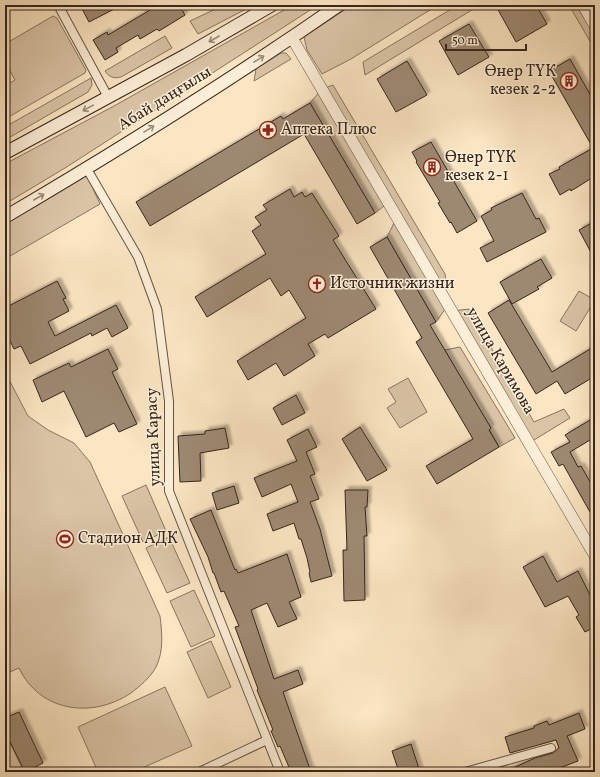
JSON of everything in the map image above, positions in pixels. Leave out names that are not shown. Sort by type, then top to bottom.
[{"type":"main road","name":"Абай даңғылы","points":[[5,154],[186,55],[272,5]]},
{"type":"main road","name":"Абай даңғылы","points":[[5,217],[87,169],[292,38],[339,5]]},
{"type":"street","points":[[58,5],[108,97]]},
{"type":"street","points":[[583,5],[595,26]]},
{"type":"street","name":"улица Каримова","points":[[292,38],[595,556]]},
{"type":"street","name":"улица Карасу","points":[[87,169],[138,257],[157,309],[169,401],[169,491],[280,772]]},
{"type":"street","points":[[199,772],[267,740]]},
{"type":"street","points":[[465,772],[551,748]]},
{"type":"shaded area","points":[[224,5],[249,5],[248,8],[198,34],[190,21]]},
{"type":"shaded area","points":[[293,5],[318,5],[65,168],[5,204],[5,164],[114,106]]},
{"type":"shaded area","points":[[352,5],[438,5],[351,59],[322,74],[307,50],[304,37]]},
{"type":"shaded area","points":[[458,5],[480,5],[365,75],[363,62]]},
{"type":"shaded area","points":[[569,5],[576,5],[595,36],[595,50]]},
{"type":"shaded area","points":[[53,16],[57,18],[86,70],[85,73],[5,119],[5,86],[15,80],[9,69],[5,71],[5,44]]},
{"type":"shaded area","points":[[165,36],[172,48],[121,77],[112,77],[105,71]]},
{"type":"shaded area","points":[[281,53],[286,53],[291,59],[254,81],[256,69]]},
{"type":"shaded area","points":[[91,78],[92,85],[88,92],[5,140],[5,127]]},
{"type":"shaded area","points":[[333,85],[445,274],[446,280],[438,287],[448,305],[436,322],[387,237],[397,217],[388,203],[375,213],[310,103],[322,89]]},
{"type":"shaded area","points":[[83,174],[89,180],[100,204],[5,259],[5,221]]},
{"type":"shaded area","points":[[579,291],[595,300],[576,331],[560,321]]},
{"type":"shaded area","points":[[469,309],[534,422],[564,409],[570,418],[529,443],[452,311]]},
{"type":"shaded area","points":[[460,347],[515,438],[499,447],[445,350]]},
{"type":"shaded area","name":"Стадион АДК","points":[[5,372],[28,416],[48,430],[74,443],[90,462],[160,616],[162,635],[161,648],[159,661],[154,671],[145,682],[131,693],[116,701],[100,706],[84,708],[68,707],[53,702],[40,694],[28,683],[19,668],[5,674]]},
{"type":"shaded area","points":[[408,378],[427,412],[400,428],[387,408],[396,402],[388,389]]},
{"type":"shaded area","points":[[146,485],[166,531],[143,542],[122,496]]},
{"type":"shaded area","points":[[169,537],[190,583],[167,593],[146,548]]},
{"type":"shaded area","points":[[194,590],[215,636],[191,647],[170,601]]},
{"type":"shaded area","points":[[211,641],[231,687],[208,698],[187,652]]},
{"type":"shaded area","points":[[165,687],[192,746],[133,772],[98,772],[78,727]]},
{"type":"shaded area","points":[[5,732],[24,772],[5,772]]},
{"type":"building","points":[[80,5],[122,5],[89,22]]},
{"type":"building","points":[[146,5],[179,5],[185,15],[159,31],[157,29],[140,39],[138,35],[116,48],[118,52],[105,60],[93,40],[107,32],[108,35],[150,10]]},
{"type":"building","points":[[503,5],[536,5],[547,24],[516,42],[497,8]]},
{"type":"building","points":[[469,24],[489,57],[458,75],[439,41]]},
{"type":"building","points":[[570,59],[595,103],[595,176],[571,191],[570,189],[560,195],[549,174],[560,169],[559,167],[593,148],[549,71]]},
{"type":"building","points":[[407,61],[427,95],[396,112],[377,79]]},
{"type":"building","points":[[310,103],[375,213],[357,224],[304,134],[150,226],[136,202],[281,116],[283,119]]},
{"type":"building","points":[[431,142],[477,221],[457,233],[438,203],[440,202],[416,162],[417,161],[412,152]]},
{"type":"building","name":"Источник жизни","points":[[290,189],[294,197],[302,192],[305,197],[312,193],[339,236],[333,240],[376,309],[328,338],[325,334],[308,344],[315,356],[284,376],[276,363],[248,380],[237,361],[306,318],[289,290],[281,296],[270,278],[207,317],[195,297],[266,254],[252,231],[261,225],[255,217],[267,210],[263,205]]},
{"type":"building","points":[[522,193],[536,219],[539,218],[546,232],[487,262],[480,248],[494,241],[481,216],[492,210],[491,208]]},
{"type":"building","points":[[595,221],[595,260],[579,230]]},
{"type":"building","points":[[387,237],[436,322],[430,325],[491,428],[489,430],[499,447],[437,484],[426,466],[473,439],[416,342],[422,338],[370,247]]},
{"type":"building","points":[[541,259],[552,278],[537,287],[539,289],[512,304],[500,282]]},
{"type":"building","points":[[57,281],[66,298],[63,299],[69,311],[48,322],[55,336],[116,305],[128,328],[112,337],[107,328],[92,336],[91,333],[30,364],[21,346],[14,349],[5,331],[5,308]]},
{"type":"building","points":[[509,300],[552,372],[595,346],[595,376],[565,394],[557,381],[536,394],[488,313]]},
{"type":"building","points":[[108,349],[118,369],[112,372],[137,424],[119,432],[114,423],[86,437],[64,391],[42,402],[33,380],[69,363],[71,367]]},
{"type":"building","points":[[296,395],[305,413],[282,425],[273,408]]},
{"type":"building","points":[[595,417],[595,437],[570,452],[578,467],[581,466],[592,485],[595,483],[595,521],[563,464],[559,466],[551,452],[570,442],[565,435]]},
{"type":"building","points":[[360,427],[387,470],[367,481],[342,439]]},
{"type":"building","points":[[225,428],[229,448],[200,453],[201,481],[180,482],[178,436],[205,434],[205,431]]},
{"type":"building","points":[[308,429],[317,447],[306,452],[315,474],[310,476],[319,499],[310,502],[320,529],[332,576],[311,582],[307,558],[294,523],[273,531],[267,514],[298,502],[291,484],[262,497],[254,478],[297,461],[287,440]]},
{"type":"building","points":[[234,486],[239,503],[217,510],[212,493]]},
{"type":"building","points":[[345,490],[368,490],[367,507],[365,507],[367,536],[364,536],[365,600],[344,601],[343,550],[347,550]]},
{"type":"building","points":[[211,510],[235,570],[236,569],[238,573],[287,554],[301,597],[289,602],[297,619],[278,627],[267,603],[251,610],[274,679],[298,670],[303,684],[283,692],[311,772],[291,772],[280,746],[278,747],[235,627],[239,626],[224,591],[221,592],[208,557],[190,519]]},
{"type":"building","points":[[543,556],[557,582],[578,571],[595,605],[595,627],[585,632],[576,617],[579,615],[568,596],[545,607],[523,567]]},
{"type":"building","points":[[19,712],[43,763],[25,772],[5,732],[5,718]]},
{"type":"building","points":[[579,713],[585,729],[567,736],[578,761],[549,772],[504,772],[535,758],[553,753],[559,748],[556,740],[510,753],[505,737],[534,728],[534,726],[547,721],[549,725]]},
{"type":"building","points":[[411,744],[420,772],[399,772],[392,751]]},
{"type":"place","name":"Өнер ТҮК кезек 2-2","points":[[569,81]]},
{"type":"place","name":"Аптека Плюс","points":[[268,130]]},
{"type":"place","name":"Өнер ТҮК кезек 2-1","points":[[432,167]]},
{"type":"place","name":"Источник жизни","points":[[317,284]]},
{"type":"place","name":"Стадион АДК","points":[[65,539]]}]
